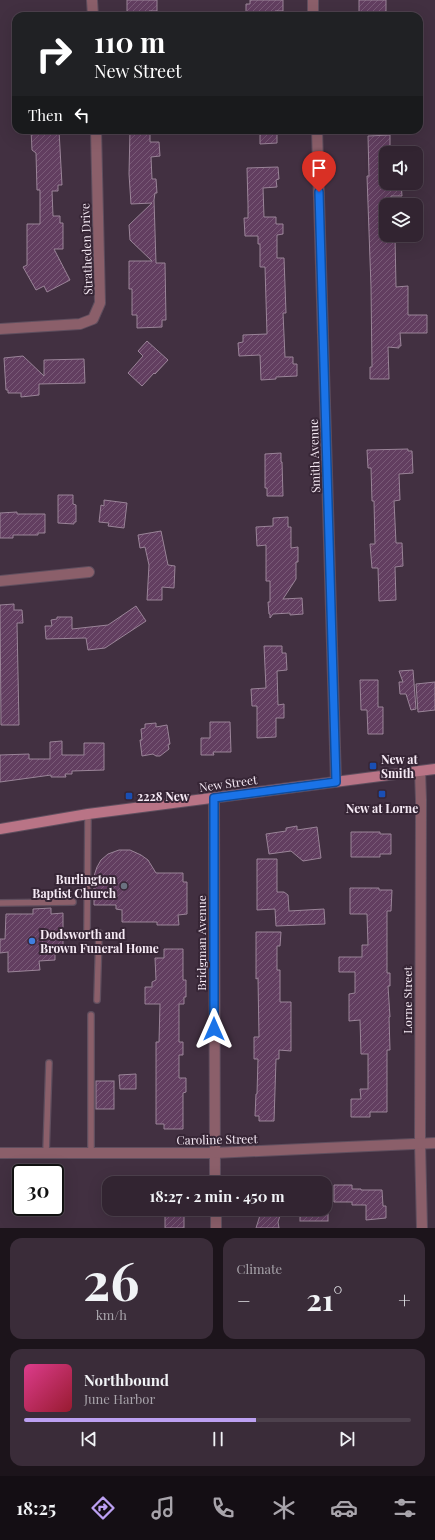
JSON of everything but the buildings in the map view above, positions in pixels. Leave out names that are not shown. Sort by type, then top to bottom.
[{"type":"main road","name":"New Street","points":[[0,829],[88,814],[435,769]]},
{"type":"street","points":[[92,0],[93,12]]},
{"type":"street","points":[[313,0],[313,12]]},
{"type":"street","name":"Stratheden Drive","points":[[0,328],[80,324],[93,319],[100,303],[96,134]]},
{"type":"street","name":"Smith Avenue","points":[[317,134],[336,782]]},
{"type":"street","points":[[0,581],[89,572]]},
{"type":"street","name":"Lorne Street","points":[[420,771],[420,1143],[422,1228]]},
{"type":"street","name":"Bridgman Avenue","points":[[214,798],[215,1176]]},
{"type":"street","name":"Caroline Street","points":[[0,1153],[214,1153],[435,1143]]},
{"type":"street","points":[[216,1216],[216,1228]]},
{"type":"lane","points":[[87,933],[88,814]]},
{"type":"lane","points":[[0,902],[72,902]]},
{"type":"lane","points":[[97,1000],[99,933]]},
{"type":"lane","points":[[91,1153],[92,1015]]},
{"type":"lane","points":[[46,1153],[49,1063]]},
{"type":"place","name":"New at Smith","points":[[373,766]]},
{"type":"place","name":"New at Lorne","points":[[382,794]]},
{"type":"place","name":"2228 New","points":[[129,796]]},
{"type":"place","name":"Burlington Baptist Church","points":[[124,886]]},
{"type":"place","name":"Dodsworth and Brown Funeral Home","points":[[32,941]]},
{"type":"route","points":[[214,1029],[214,798],[336,782],[319,192]]}]
